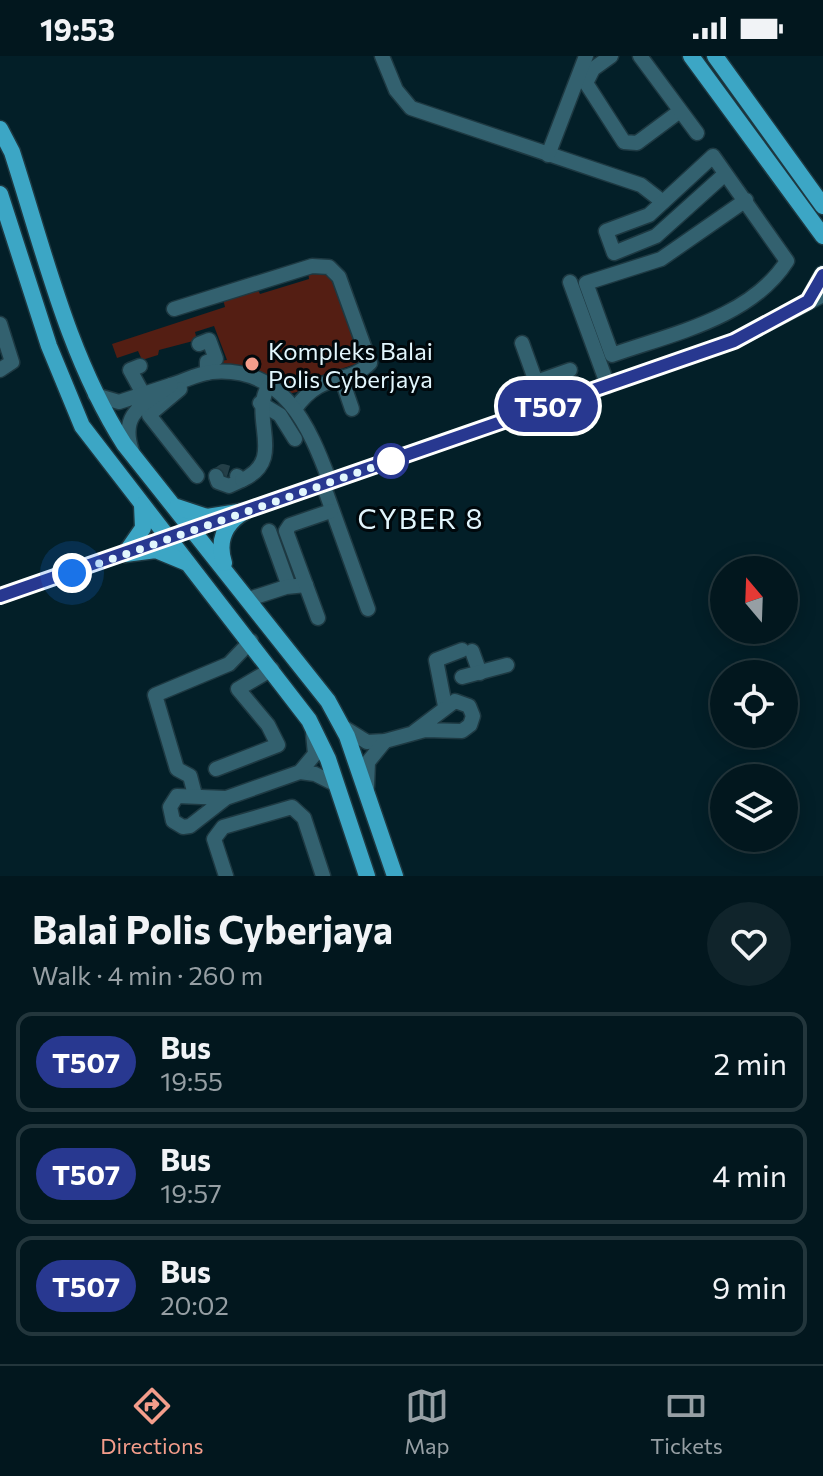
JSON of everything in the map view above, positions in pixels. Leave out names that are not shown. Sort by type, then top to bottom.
[{"type":"main road","points":[[691,56],[819,231],[823,243]]},
{"type":"main road","points":[[715,56],[823,206]]},
{"type":"main road","points":[[0,129],[12,152],[74,344],[94,395],[134,456],[328,701],[343,727],[395,876]]},
{"type":"main road","points":[[0,194],[73,411],[251,641],[313,728],[337,785],[367,876]]},
{"type":"main road","points":[[818,296],[823,274]]},
{"type":"main road","points":[[125,554],[143,528],[142,504]]},
{"type":"main road","points":[[173,505],[199,517],[245,511]]},
{"type":"main road","points":[[226,569],[221,554],[223,534],[233,519],[245,511]]},
{"type":"main road","points":[[125,554],[156,550],[188,563]]},
{"type":"street","points":[[382,56],[396,90],[411,108],[641,185],[663,202]]},
{"type":"street","points":[[548,155],[586,56]]},
{"type":"street","points":[[611,56],[586,79],[587,87],[610,112],[624,142],[632,144],[680,111]]},
{"type":"street","points":[[640,56],[697,133]]},
{"type":"street","points":[[725,174],[656,236],[614,253],[606,231],[649,215],[713,156],[746,200],[787,261],[778,276],[752,298],[680,331],[612,355],[586,283],[661,259],[746,200]]},
{"type":"street","points":[[174,309],[312,266],[329,267],[339,277],[370,357],[367,367],[312,388],[295,409]]},
{"type":"street","points":[[570,282],[608,386]]},
{"type":"street","points":[[0,599],[691,357],[734,341],[818,296]]},
{"type":"street","points":[[0,324],[12,362],[0,370]]},
{"type":"street","points":[[680,331],[691,357]]},
{"type":"street","points":[[94,395],[112,403],[148,402],[200,375],[207,362],[216,359],[209,340],[199,344]]},
{"type":"street","points":[[522,343],[545,407]]},
{"type":"street","points":[[140,366],[130,370],[148,402],[149,415],[197,476]]},
{"type":"street","points":[[536,382],[570,370]]},
{"type":"street","points":[[134,456],[127,437],[128,423],[148,402],[171,385],[200,375],[253,375],[295,409],[309,427],[322,462],[337,473],[350,475]]},
{"type":"street","points":[[341,377],[352,400]]},
{"type":"street","points":[[216,476],[223,486],[257,472],[267,457],[260,403],[269,385]]},
{"type":"street","points":[[260,403],[280,415],[295,439]]},
{"type":"street","points":[[322,462],[314,479],[316,486],[368,609]]},
{"type":"street","points":[[316,486],[322,462]]},
{"type":"street","points":[[318,618],[288,528],[326,513]]},
{"type":"street","points":[[269,531],[286,584]]},
{"type":"street","points":[[286,584],[290,574],[301,570]]},
{"type":"street","points":[[249,599],[286,584],[306,585]]},
{"type":"street","points":[[195,795],[190,776],[177,769],[155,695],[229,664],[251,641]]},
{"type":"street","points":[[450,703],[436,660],[467,650],[480,673]]},
{"type":"street","points":[[437,665],[450,664],[462,677]]},
{"type":"street","points":[[462,677],[507,665]]},
{"type":"street","points":[[216,769],[278,745],[268,725],[238,689],[272,669]]},
{"type":"street","points":[[414,732],[450,703],[462,677]]},
{"type":"street","points":[[343,727],[367,742],[385,741],[414,732],[457,732],[470,725],[473,716],[469,706],[450,703]]},
{"type":"street","points":[[300,772],[315,754],[313,728]]},
{"type":"street","points":[[367,790],[368,762],[385,741]]},
{"type":"street","points":[[226,798],[177,796],[170,807],[173,821],[183,827],[202,819],[226,798],[300,772],[315,774],[337,785]]},
{"type":"street","points":[[255,788],[265,812]]},
{"type":"street","points":[[226,876],[214,839],[223,827],[265,812],[292,807],[304,818],[323,876]]},
{"type":"shaded area","points":[[308,271],[324,272],[333,280],[362,362],[310,379],[297,392],[288,394],[215,369],[218,361],[227,360],[214,326],[195,332],[197,340],[159,350],[158,355],[142,360],[138,351],[117,358],[112,344],[225,307],[223,299],[257,288],[260,294],[309,279]]},
{"type":"tunnel","points":[[216,476],[223,471],[237,475]]},
{"type":"bus line","name":"T507","points":[[0,596],[734,341],[808,301],[823,275]]},
{"type":"place","name":"Kompleks Balai Polis Cyberjaya","points":[[252,364]]},
{"type":"district","name":"CYBER 8","points":[[421,518]]},
{"type":"route","points":[[72,573],[391,461]]}]
